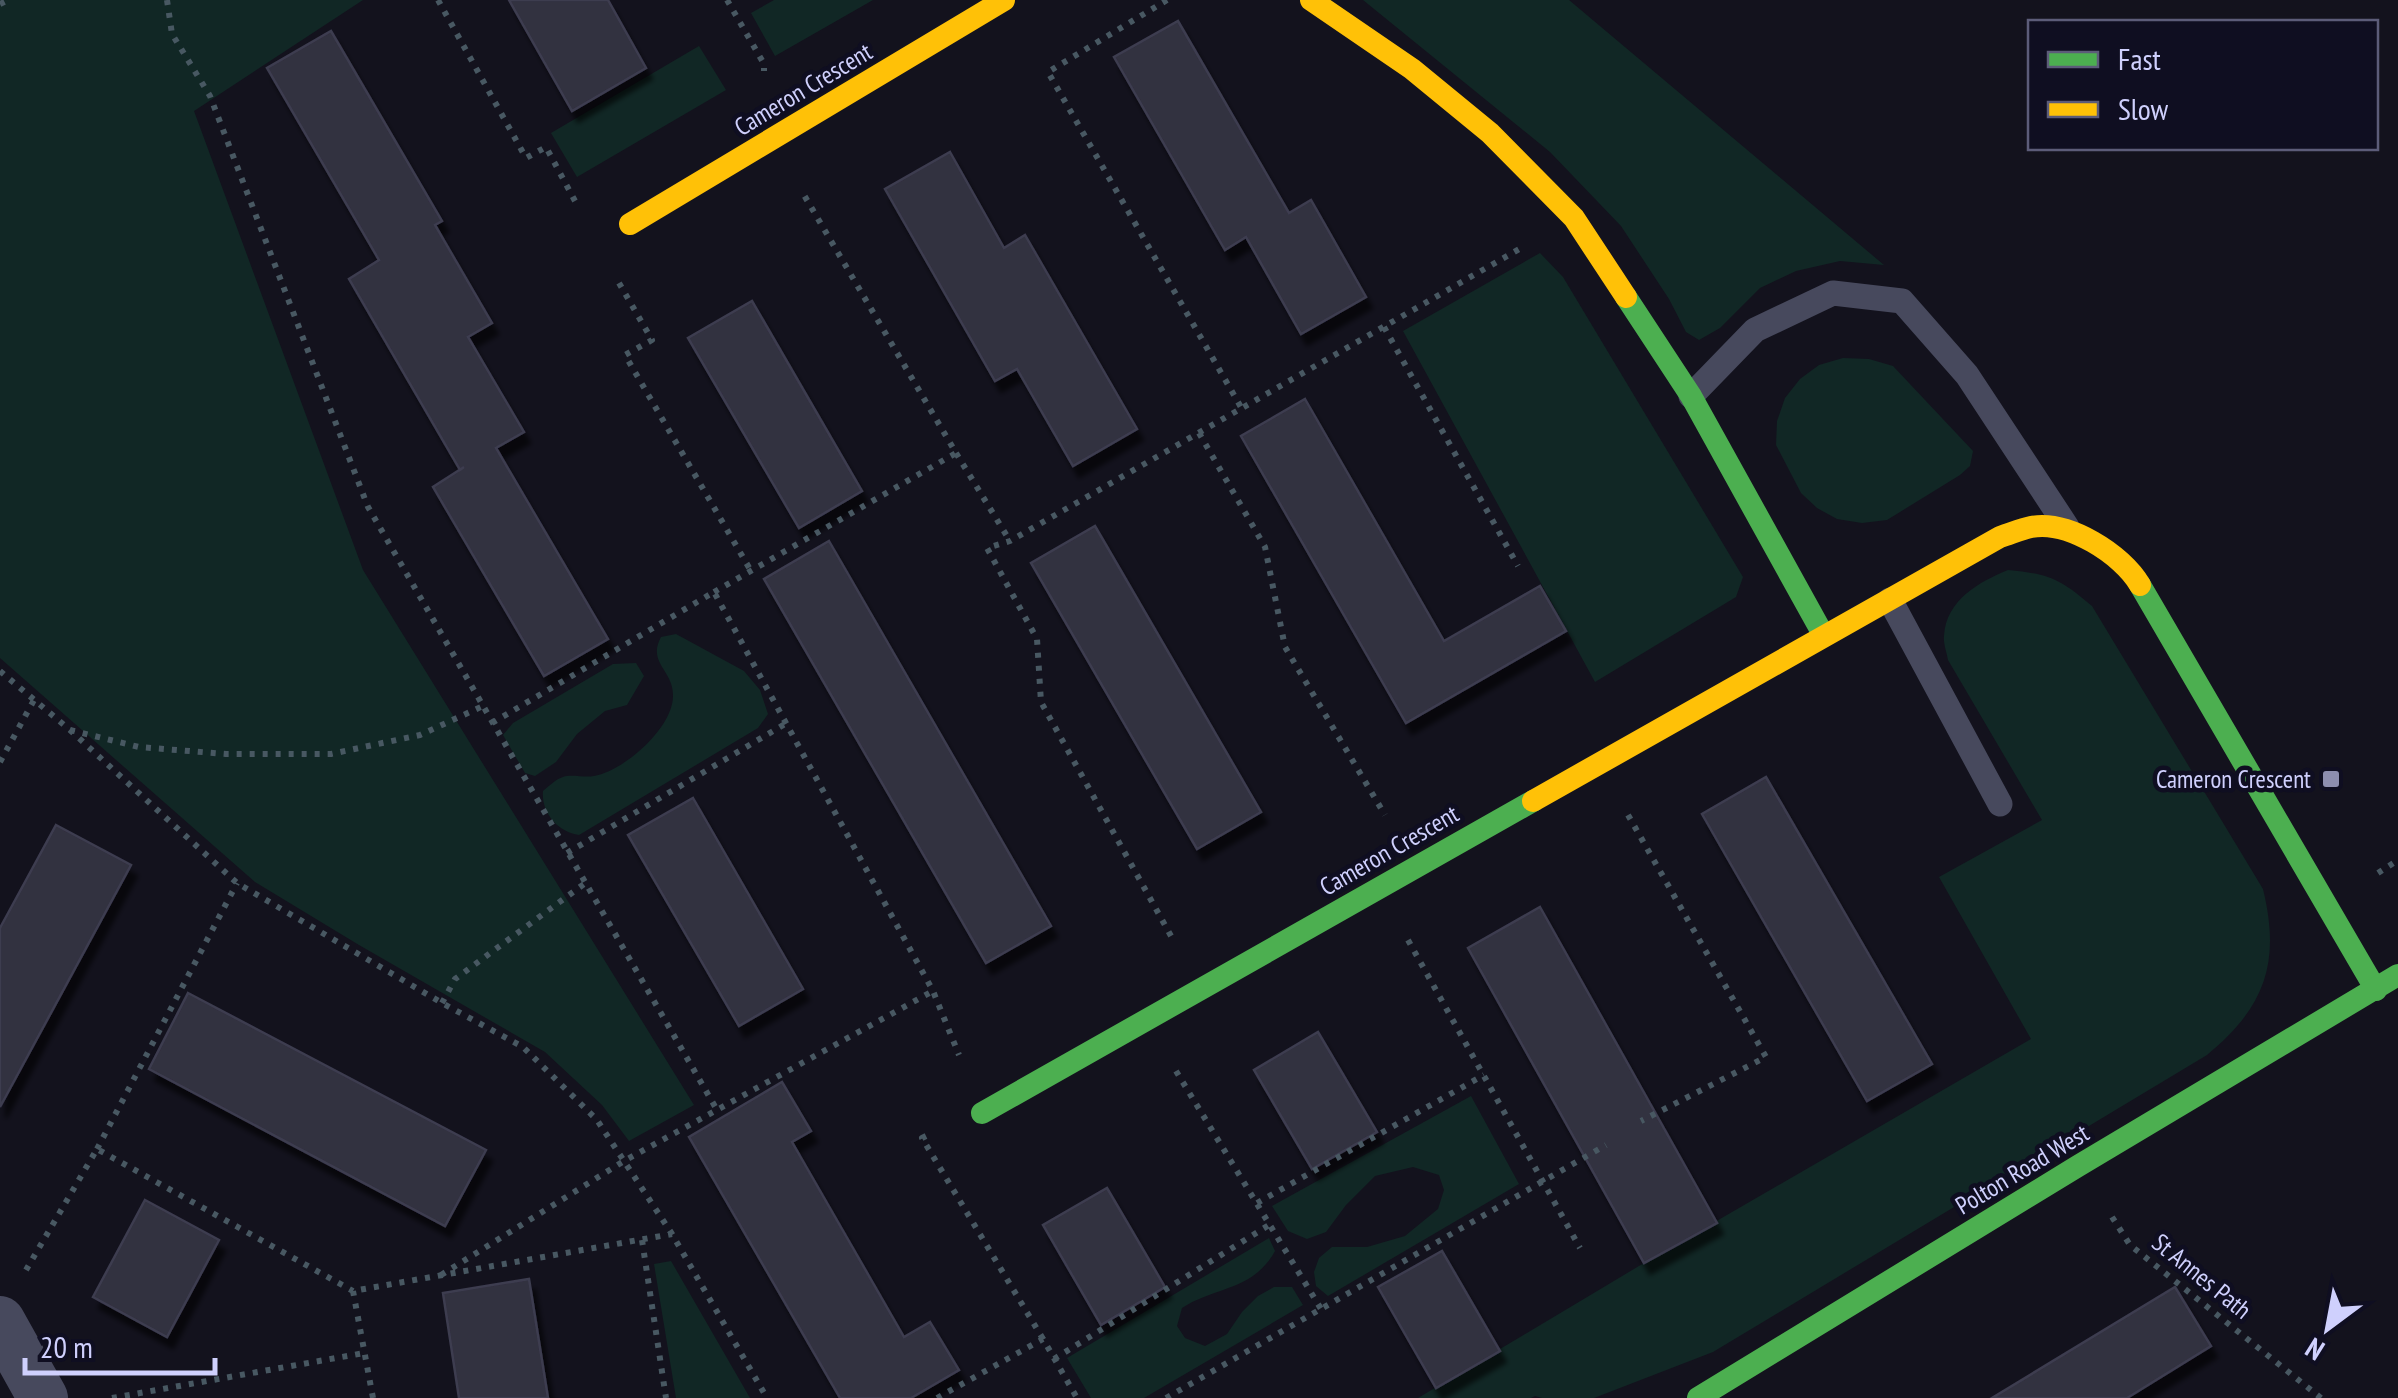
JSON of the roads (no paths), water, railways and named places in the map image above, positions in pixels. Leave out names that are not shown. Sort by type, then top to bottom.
[{"type":"street","name":"Cameron Crescent","points":[[630,224],[1004,0]]},
{"type":"street","points":[[1311,0],[1412,70],[1490,133],[1574,218],[1692,396],[1824,636]]},
{"type":"street","name":"Cameron Crescent","points":[[982,1113],[2000,536],[2034,526],[2069,531],[2105,548],[2134,576],[2376,990]]},
{"type":"street","name":"Polton Road West","points":[[1698,1398],[2398,975]]},
{"type":"street","points":[[10,1301],[43,1398]]},
{"type":"lane","points":[[1692,396],[1755,330],[1833,293],[1902,301],[1967,376],[2069,531]]},
{"type":"lane","points":[[1890,600],[2000,804]]},
{"type":"place","name":"Cameron Crescent","points":[[2331,779]]}]
